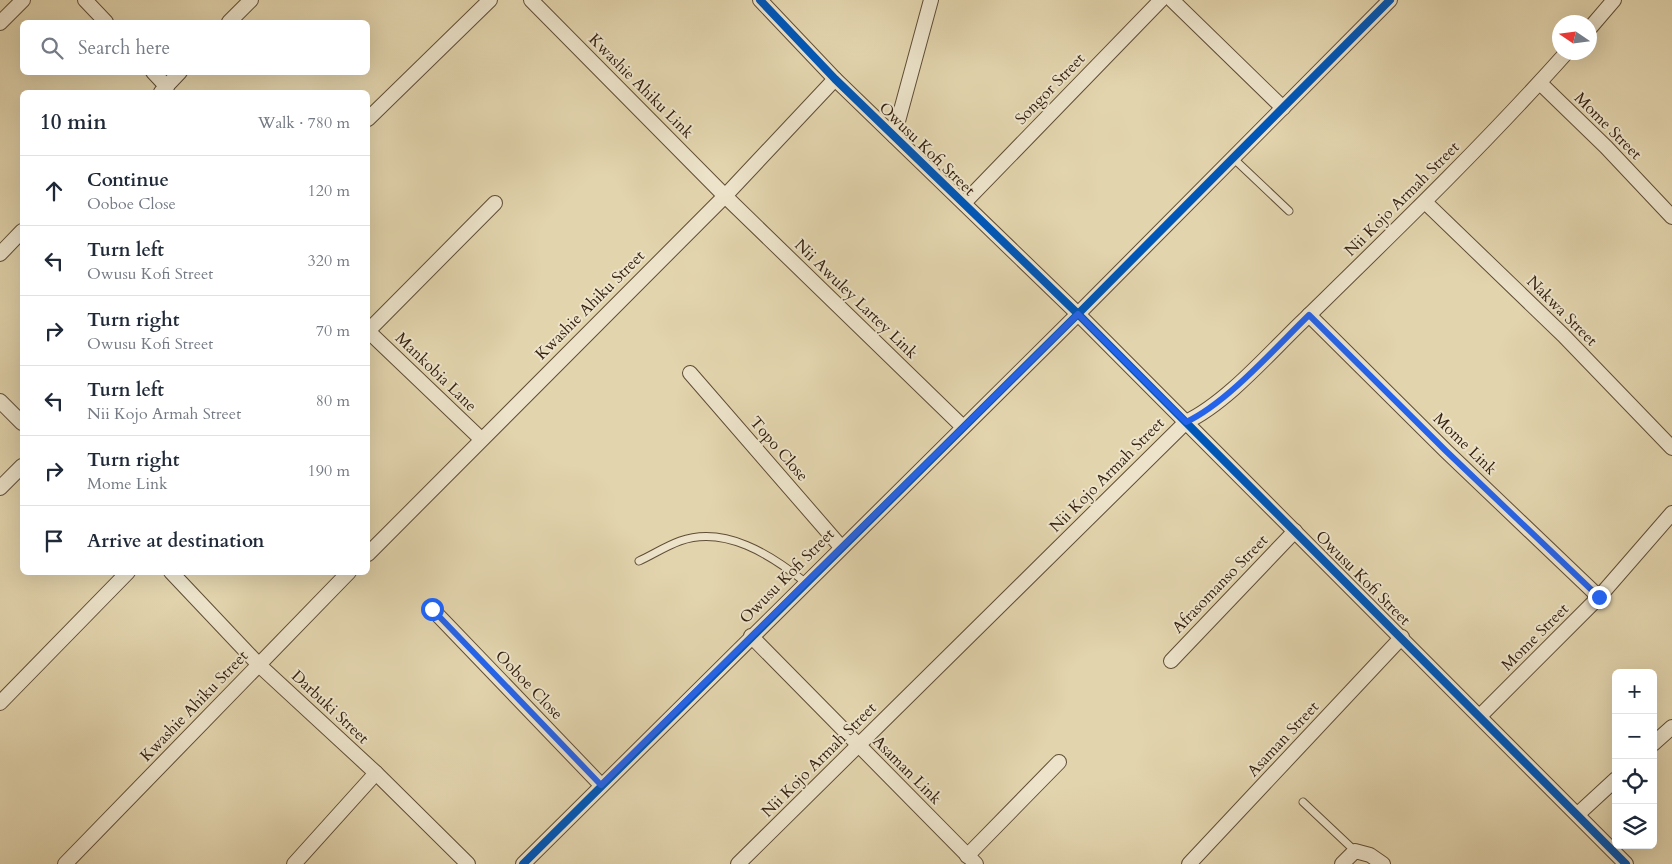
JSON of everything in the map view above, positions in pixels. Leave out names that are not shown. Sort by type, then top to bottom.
[{"type":"street","points":[[0,23],[23,0]]},
{"type":"street","points":[[85,0],[104,20]]},
{"type":"street","points":[[231,20],[251,0]]},
{"type":"street","points":[[370,117],[490,0]]},
{"type":"street","name":"Kwashie Ahiku Link","points":[[531,0],[725,196]]},
{"type":"street","name":"Owusu Kofi Street","points":[[760,0],[835,79],[1078,314],[1402,637],[1626,864]]},
{"type":"street","points":[[894,136],[931,0]]},
{"type":"street","name":"Songor Street","points":[[964,203],[1161,0]]},
{"type":"street","points":[[1172,0],[1283,108]]},
{"type":"street","name":"Owusu Kofi Street","points":[[523,864],[1078,314],[1390,0]]},
{"type":"street","points":[[1597,20],[1614,0]]},
{"type":"street","name":"Nii Kojo Armah Street","points":[[738,864],[1186,422],[1200,415],[1245,377],[1425,202],[1560,60]]},
{"type":"street","points":[[155,75],[164,90],[177,75]]},
{"type":"street","name":"Kwashie Ahiku Street","points":[[370,552],[480,438],[725,196],[835,79]]},
{"type":"street","name":"Mome Street","points":[[1540,83],[1606,147],[1672,217]]},
{"type":"street","name":"Nii Awuley Lartey Link","points":[[725,196],[963,427]]},
{"type":"street","name":"Nakwa Street","points":[[1425,202],[1562,335],[1672,448]]},
{"type":"street","points":[[370,329],[495,203]]},
{"type":"street","points":[[0,254],[20,233]]},
{"type":"street","name":"Mome Link","points":[[1309,315],[1446,451],[1599,597]]},
{"type":"street","name":"Mankobia Lane","points":[[370,333],[480,438]]},
{"type":"street","name":"Topo Close","points":[[690,373],[841,547]]},
{"type":"street","points":[[0,401],[20,421]]},
{"type":"street","points":[[0,488],[20,468]]},
{"type":"street","name":"Mome Street","points":[[1480,716],[1599,597],[1672,513]]},
{"type":"street","name":"Afrasomanso Street","points":[[1170,661],[1295,531]]},
{"type":"street","points":[[0,703],[125,575]]},
{"type":"street","name":"Darbuki Street","points":[[174,575],[259,665],[376,773],[468,864]]},
{"type":"street","name":"Kwashie Ahiku Street","points":[[65,864],[346,575]]},
{"type":"street","name":"Ooboe Close","points":[[432,609],[601,785]]},
{"type":"street","name":"Asaman Link","points":[[751,636],[970,861]]},
{"type":"street","name":"Asaman Street","points":[[1189,864],[1402,637]]},
{"type":"street","points":[[1657,740],[1672,727]]},
{"type":"street","points":[[970,861],[1059,762]]},
{"type":"street","points":[[294,864],[376,773]]},
{"type":"street","points":[[1578,814],[1612,783]]},
{"type":"street","points":[[1342,864],[1355,851],[1377,858],[1383,864]]},
{"type":"lane","points":[[1233,158],[1289,210]]},
{"type":"lane","points":[[639,561],[680,541],[699,537],[714,537],[744,544],[786,567],[806,582]]},
{"type":"lane","points":[[1303,802],[1355,851]]},
{"type":"cycle path","points":[[760,0],[835,79],[1078,314],[1626,864]]},
{"type":"cycle path","points":[[523,864],[1078,314],[1390,0]]},
{"type":"route","points":[[432,609],[601,785],[1078,314],[1186,422],[1200,415],[1245,377],[1309,315],[1446,451],[1599,597]]}]
